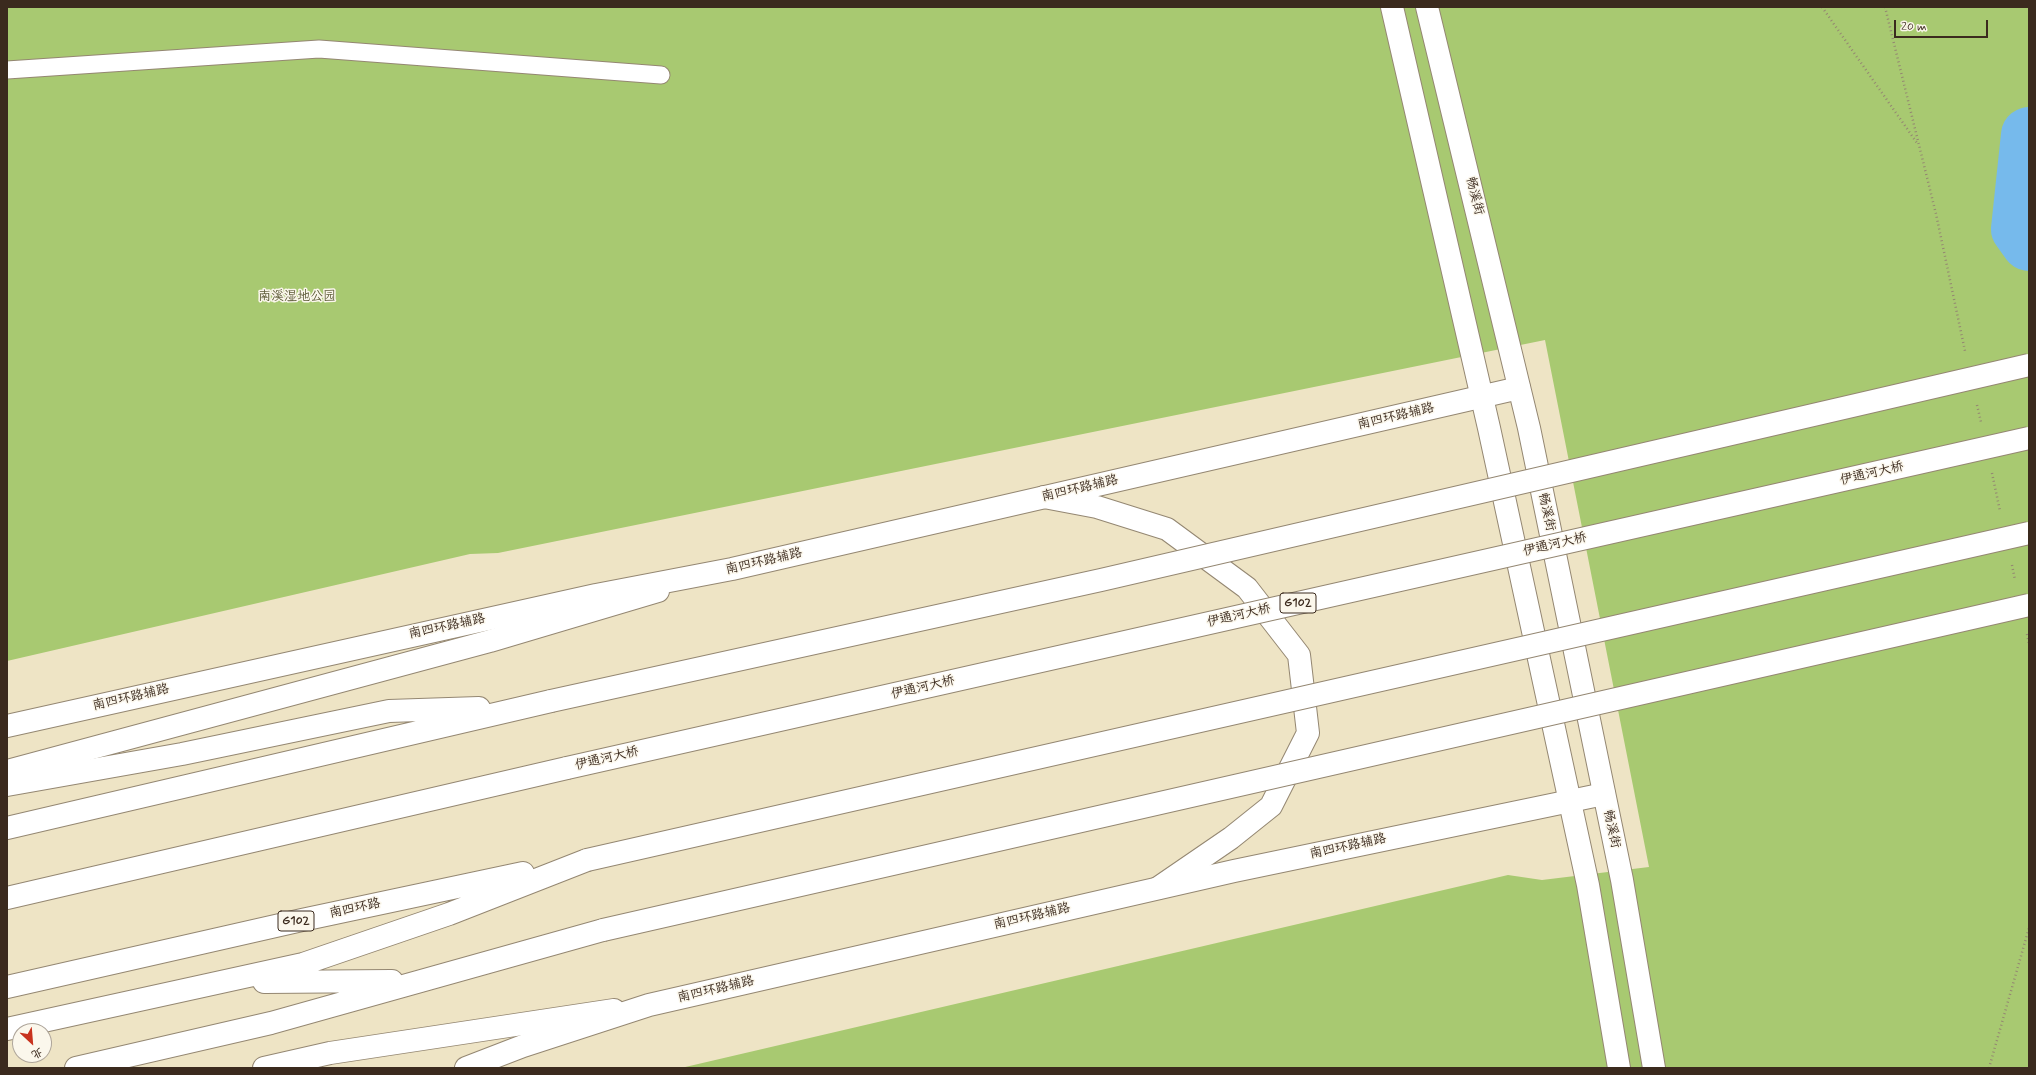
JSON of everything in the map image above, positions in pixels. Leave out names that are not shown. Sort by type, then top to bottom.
[{"type":"main road","points":[[1392,7],[1482,397],[1570,800],[1588,885],[1619,1068]]},
{"type":"main road","name":"畅溪街","points":[[1427,7],[1519,388],[1622,880],[1654,1068]]},
{"type":"main road","points":[[7,828],[551,701],[1101,580],[2029,365]]},
{"type":"main road","name":"南四环路辅路","points":[[7,726],[589,596],[732,569],[1519,388]]},
{"type":"main road","name":"伊通河大桥","points":[[7,898],[567,768],[2029,438]]},
{"type":"main road","points":[[1044,497],[1097,507],[1167,529],[1247,588],[1299,655],[1308,733],[1271,806],[1231,838],[1157,889]]},
{"type":"main road","name":"G102","points":[[587,860],[2029,533]]},
{"type":"main road","points":[[7,771],[490,642],[732,569]]},
{"type":"main road","points":[[76,1068],[272,1023],[603,930],[2029,605]]},
{"type":"main road","points":[[7,784],[182,754],[388,711],[530,706]]},
{"type":"main road","name":"南四环路辅路","points":[[466,1068],[523,1046],[649,1005],[1157,889],[1604,794]]},
{"type":"main road","points":[[7,1029],[303,964],[450,914],[587,860]]},
{"type":"main road","name":"南四环路","points":[[7,987],[302,920],[587,860]]},
{"type":"main road","points":[[217,982],[420,981]]},
{"type":"main road","points":[[264,1068],[330,1052],[649,1005]]},
{"type":"lane","points":[[7,70],[319,49],[661,75]]},
{"type":"path","points":[[1822,7],[1918,144]]},
{"type":"path","points":[[1885,7],[1966,355]]},
{"type":"path","points":[[1976,402],[1981,425]]},
{"type":"path","points":[[1992,472],[2002,519]]},
{"type":"path","points":[[2010,558],[2015,581]]},
{"type":"path","points":[[2026,628],[2029,644]]},
{"type":"path","points":[[1989,1068],[2029,928]]},
{"type":"green space","name":"南溪湿地公园","points":[[7,7],[2029,7],[2029,1068],[681,1068],[1508,875],[1542,880],[1649,867],[1545,340],[498,553],[470,554],[7,661]]},
{"type":"water","points":[[2029,135],[2029,243],[2019,229]]},
{"type":"waterway","points":[[2029,135],[2019,229],[2029,243]]}]
